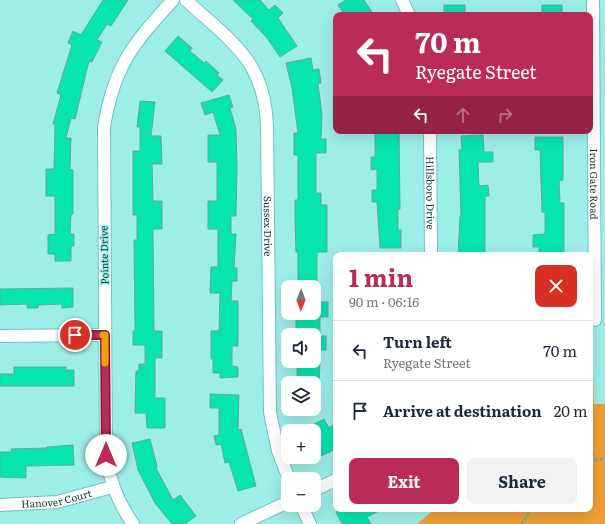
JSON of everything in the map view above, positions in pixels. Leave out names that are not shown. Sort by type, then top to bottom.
[{"type":"street","name":"Pointe Drive","points":[[133,524],[121,507],[112,487],[106,455],[103,145],[108,106],[116,77],[130,51],[141,35],[173,0]]},
{"type":"street","name":"Sussex Drive","points":[[186,0],[244,55],[256,74],[264,95],[267,126],[270,412],[278,451],[286,472]]},
{"type":"street","points":[[402,0],[408,12]]},
{"type":"street","name":"Iron Gate Road","points":[[593,0],[597,320]]},
{"type":"street","name":"Hillsboro Drive","points":[[430,134],[431,252]]},
{"type":"street","points":[[0,336],[105,335]]},
{"type":"street","points":[[321,487],[333,481]]},
{"type":"street","name":"Hanover Court","points":[[0,505],[57,502],[112,487]]},
{"type":"street","points":[[241,524],[281,505]]},
{"type":"street","points":[[304,512],[310,524]]},
{"type":"path","points":[[593,454],[595,461],[605,458]]},
{"type":"path","points":[[522,524],[529,512]]},
{"type":"shaded area","points":[[593,370],[594,404],[605,404],[605,524],[417,524],[431,512],[593,512]]},
{"type":"building","points":[[103,0],[128,0],[111,26],[107,24],[97,40],[102,42],[92,62],[89,61],[75,119],[71,118],[66,138],[71,138],[70,169],[73,170],[73,214],[71,214],[70,234],[74,234],[74,246],[71,246],[71,261],[55,261],[55,254],[48,254],[48,235],[55,234],[55,196],[46,196],[46,169],[54,169],[55,124],[53,124],[61,95],[57,93],[72,45],[68,43],[73,31],[81,35]]},
{"type":"building","points":[[233,0],[260,0],[269,10],[275,5],[283,13],[278,18],[297,46],[280,57],[267,38],[251,21],[253,19]]},
{"type":"building","points":[[346,0],[364,0],[372,12],[343,12],[338,5]]},
{"type":"building","points":[[444,5],[465,5],[465,12],[444,12]]},
{"type":"building","points":[[542,5],[562,5],[562,12],[542,12]]},
{"type":"building","points":[[178,36],[192,48],[190,51],[204,63],[206,61],[219,73],[217,75],[223,80],[212,92],[165,51]]},
{"type":"building","points":[[311,58],[313,70],[319,69],[321,83],[318,83],[322,115],[321,139],[326,139],[326,153],[316,153],[316,193],[321,193],[321,205],[327,205],[327,252],[317,252],[317,280],[298,280],[295,200],[298,200],[298,155],[294,155],[294,133],[298,133],[292,88],[286,63]]},
{"type":"building","points":[[229,95],[233,107],[230,108],[236,129],[236,216],[231,216],[231,234],[236,234],[234,268],[237,268],[237,281],[232,281],[231,301],[238,301],[238,346],[232,346],[232,366],[238,367],[238,377],[220,378],[220,373],[213,373],[213,359],[211,359],[211,331],[219,331],[220,293],[210,293],[211,267],[218,267],[218,229],[208,229],[208,201],[217,201],[217,162],[208,162],[208,135],[220,135],[213,112],[205,115],[201,103]]},
{"type":"building","points":[[140,101],[155,102],[151,136],[161,136],[162,164],[152,164],[153,201],[162,201],[162,229],[153,229],[154,331],[162,331],[162,358],[155,358],[155,398],[165,398],[165,428],[147,428],[146,413],[135,413],[136,371],[139,371],[139,364],[145,364],[145,345],[133,345],[133,331],[135,331],[134,240],[137,240],[137,215],[133,215],[133,151],[140,151],[140,127],[137,127]]},
{"type":"building","points":[[375,134],[399,134],[400,209],[398,209],[398,230],[401,230],[401,248],[380,248],[377,202],[372,202],[372,190],[377,190],[377,169],[371,170],[371,157],[375,157]]},
{"type":"building","points":[[483,135],[484,152],[493,152],[493,162],[478,162],[479,186],[488,185],[489,196],[485,196],[485,252],[458,252],[461,216],[459,150],[462,150],[461,136]]},
{"type":"building","points":[[535,137],[563,137],[563,180],[559,181],[560,203],[564,203],[564,252],[539,252],[539,247],[533,247],[533,235],[545,234],[545,212],[542,212],[540,150],[535,150]]},
{"type":"building","points":[[73,288],[73,307],[62,308],[62,304],[38,305],[38,308],[27,308],[27,304],[0,305],[0,289]]},
{"type":"building","points":[[321,302],[328,302],[328,317],[321,317]]},
{"type":"building","points":[[296,320],[320,320],[320,328],[296,328]]},
{"type":"building","points":[[321,336],[326,336],[326,350],[321,350]]},
{"type":"building","points":[[14,367],[66,367],[66,370],[74,370],[74,386],[0,386],[0,374],[14,374]]},
{"type":"building","points":[[297,368],[320,368],[319,376],[297,376]]},
{"type":"building","points":[[210,394],[239,395],[238,430],[241,429],[256,486],[238,491],[229,462],[225,463],[221,444],[216,445],[214,436],[219,435],[219,408],[210,408]]},
{"type":"building","points":[[324,419],[329,428],[333,425],[333,450],[321,456],[321,424],[314,424]]},
{"type":"building","points":[[150,439],[157,466],[156,468],[173,500],[180,495],[196,516],[185,524],[172,524],[155,503],[138,470],[132,443]]},
{"type":"building","points":[[73,445],[74,465],[26,466],[26,478],[0,477],[0,452],[11,452],[11,449],[47,448]]},
{"type":"building","points":[[336,512],[377,512],[367,517],[371,524],[342,524]]},
{"type":"slow traffic","points":[[103,335],[105,335],[105,363]]},
{"type":"route","points":[[75,335],[105,335],[106,455]]}]
